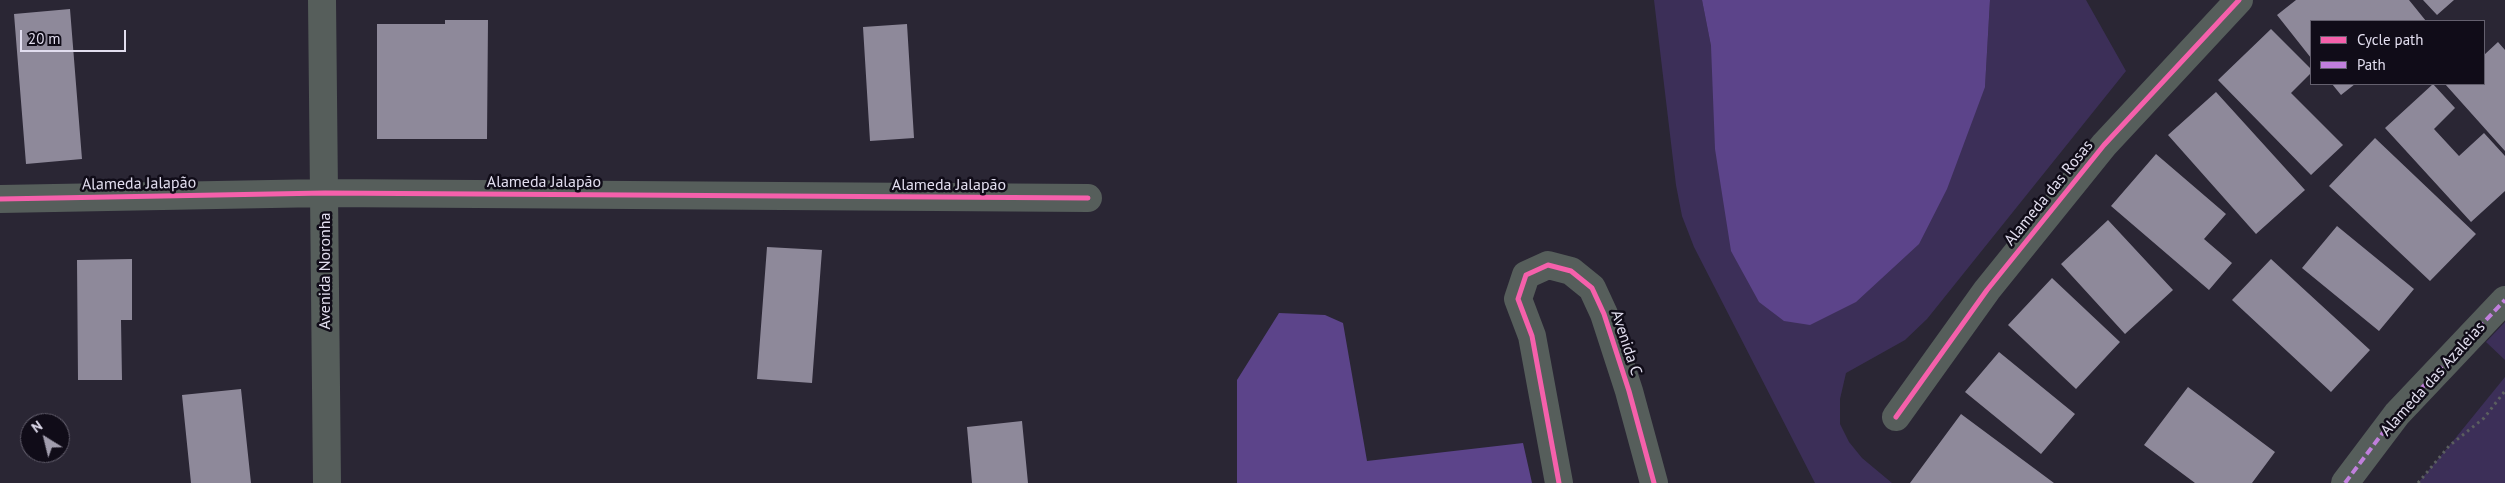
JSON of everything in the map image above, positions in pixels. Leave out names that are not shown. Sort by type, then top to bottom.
[{"type":"street","name":"Avenida Noronha","points":[[322,0],[327,483]]},
{"type":"street","name":"Alameda das Rosas","points":[[1896,417],[1987,290],[2104,145],[2239,0]]},
{"type":"street","name":"Alameda Jalapão","points":[[0,199],[325,194],[1088,198]]},
{"type":"street","name":"Avenida C","points":[[1559,483],[1532,336],[1518,299],[1526,275],[1548,265],[1571,271],[1592,288],[1604,314],[1629,391],[1654,483]]},
{"type":"street","name":"Alameda das Azaleias","points":[[2345,483],[2397,414],[2505,300]]},
{"type":"path","points":[[2418,483],[2448,446],[2484,418],[2505,391]]},
{"type":"shaded area","points":[[1654,0],[1702,0],[1711,46],[1985,87],[1990,0],[2086,0],[2126,71],[1927,319],[1905,340],[1846,373],[1840,399],[1840,424],[1849,442],[1862,458],[1892,483],[1815,483],[1694,247],[1682,216],[1676,185]]},
{"type":"shaded area","points":[[1702,0],[1990,0],[1985,87],[1947,189],[1919,244],[1856,302],[1810,325],[1784,321],[1759,302],[1731,251],[1715,149],[1711,46]]},
{"type":"shaded area","points":[[1279,313],[1325,315],[1343,323],[1367,461],[1523,443],[1532,483],[1237,483],[1237,380]]},
{"type":"shaded area","points":[[2505,322],[2505,360],[2486,342]]},
{"type":"shaded area","points":[[2505,377],[2505,483],[2418,483],[2449,446]]},
{"type":"building","points":[[2296,0],[2409,0],[2425,20],[2310,20],[2310,57],[2277,15]]},
{"type":"building","points":[[2423,0],[2454,0],[2437,15]]},
{"type":"building","points":[[70,9],[82,159],[26,164],[14,14]]},
{"type":"building","points":[[445,20],[488,20],[487,139],[377,139],[377,24],[445,24]]},
{"type":"building","points":[[907,24],[914,138],[870,141],[863,27]]},
{"type":"building","points":[[2271,29],[2310,68],[2310,74],[2291,93],[2343,145],[2311,175],[2218,80]]},
{"type":"building","points":[[2498,42],[2505,50],[2505,151],[2446,85],[2485,85],[2485,54]]},
{"type":"building","points":[[2333,85],[2354,85],[2341,95]]},
{"type":"building","points":[[2434,85],[2455,108],[2434,129],[2459,156],[2484,133],[2505,156],[2505,191],[2471,222],[2385,128]]},
{"type":"building","points":[[2216,92],[2305,190],[2256,234],[2168,135]]},
{"type":"building","points":[[2375,138],[2476,234],[2430,281],[2329,186]]},
{"type":"building","points":[[2156,154],[2226,214],[2204,239],[2232,263],[2209,290],[2111,206]]},
{"type":"building","points":[[2108,220],[2173,290],[2125,334],[2061,264]]},
{"type":"building","points":[[2337,226],[2414,289],[2379,331],[2302,268]]},
{"type":"building","points":[[767,247],[822,250],[812,383],[757,379]]},
{"type":"building","points":[[132,259],[132,320],[121,320],[122,380],[78,380],[77,260]]},
{"type":"building","points":[[2271,259],[2370,350],[2331,392],[2232,300]]},
{"type":"building","points":[[2052,278],[2120,342],[2076,389],[2008,325]]},
{"type":"building","points":[[1999,352],[2075,414],[2041,454],[1965,392]]},
{"type":"building","points":[[2188,387],[2275,452],[2252,483],[2195,483],[2144,445]]},
{"type":"building","points":[[241,389],[251,483],[191,483],[182,395]]},
{"type":"building","points":[[1961,414],[2054,483],[1910,483]]},
{"type":"building","points":[[1022,421],[1028,483],[972,483],[967,427]]},
{"type":"marked path","points":[[2345,483],[2397,414],[2505,300]]},
{"type":"cycle path","points":[[1896,417],[1987,290],[2104,145],[2239,0]]},
{"type":"cycle path","points":[[0,199],[325,193],[1088,198]]},
{"type":"cycle path","points":[[1559,483],[1532,336],[1518,299],[1526,275],[1548,265],[1571,271],[1592,288],[1604,314],[1629,391],[1654,483]]}]
